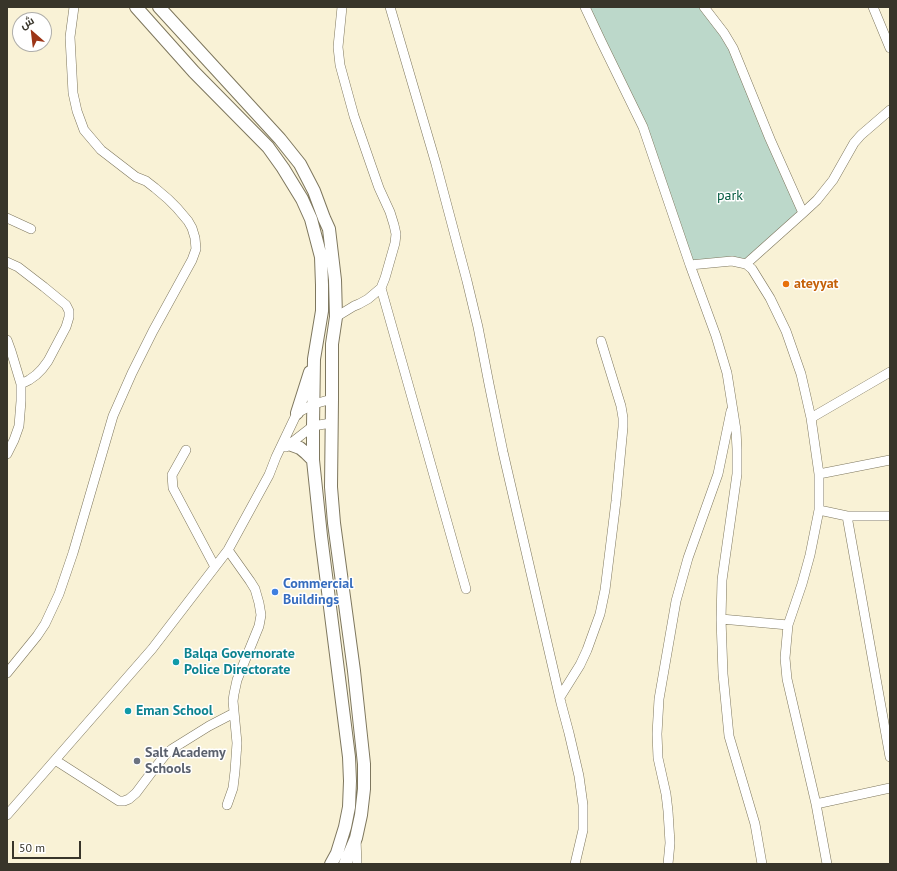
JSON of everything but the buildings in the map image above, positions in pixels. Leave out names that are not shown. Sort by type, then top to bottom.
[{"type":"main road","points":[[136,7],[194,72],[268,147],[284,168],[302,199],[311,219],[321,257],[322,311],[314,359],[297,413]]},
{"type":"main road","points":[[158,7],[280,139],[300,164],[314,191],[329,230],[335,280],[336,318],[332,344],[331,487],[334,523],[354,672],[364,764],[364,789],[361,815],[356,838],[345,864]]},
{"type":"main road","points":[[268,147],[280,139]]},
{"type":"main road","points":[[314,359],[313,460],[321,536],[349,757],[349,807],[337,853],[331,864]]},
{"type":"main road","points":[[289,444],[300,448],[313,460]]},
{"type":"street","points":[[7,673],[45,624],[59,594],[74,553],[113,416],[132,373],[192,260],[196,248],[192,228],[177,208],[155,188],[101,150],[84,130],[77,111],[73,93],[70,37],[74,7]]},
{"type":"street","points":[[336,318],[381,288],[393,251],[396,234],[390,212],[379,188],[352,110],[340,65],[338,47],[342,7]]},
{"type":"street","points":[[390,7],[438,172],[467,281],[504,452],[560,697],[570,732],[583,805],[583,830],[574,864]]},
{"type":"street","points":[[585,7],[642,127],[716,336],[727,373],[736,430],[737,474],[722,580],[721,619],[723,674],[729,736],[754,824],[762,864]]},
{"type":"street","points":[[704,7],[724,33],[733,48],[770,139],[803,213]]},
{"type":"street","points":[[873,7],[890,48]]},
{"type":"street","points":[[746,264],[817,200],[833,180],[854,143],[890,110]]},
{"type":"street","points":[[7,218],[31,228]]},
{"type":"street","points":[[690,264],[732,261],[746,264],[752,269],[770,298],[786,331],[801,374],[811,418],[819,474],[819,510],[810,555],[788,625],[785,658],[786,679],[816,804],[827,864]]},
{"type":"street","points":[[7,262],[18,267],[44,287],[66,305],[69,311],[66,327],[48,361],[36,375],[21,384]]},
{"type":"street","points":[[381,288],[466,589]]},
{"type":"street","points":[[7,340],[12,351],[21,384],[19,426],[7,454]]},
{"type":"street","points":[[560,697],[580,665],[600,614],[605,590],[616,501],[623,418],[621,406],[601,341]]},
{"type":"street","points":[[811,418],[890,372]]},
{"type":"street","points":[[7,815],[152,649],[228,550],[264,486],[276,456],[297,413],[314,404],[332,399]]},
{"type":"street","points":[[668,864],[670,842],[668,811],[658,758],[657,734],[659,699],[676,601],[688,558],[718,474],[732,406]]},
{"type":"street","points":[[276,456],[313,426],[331,423]]},
{"type":"street","points":[[186,450],[172,475],[172,484],[215,567]]},
{"type":"street","points":[[819,474],[890,460]]},
{"type":"street","points":[[819,510],[847,516],[890,516]]},
{"type":"street","points":[[847,516],[890,757]]},
{"type":"street","points":[[227,805],[233,788],[235,771],[237,743],[234,701],[237,680],[259,626],[260,616],[259,603],[255,589],[228,550]]},
{"type":"street","points":[[721,619],[788,625]]},
{"type":"street","points":[[55,760],[119,800],[129,800],[136,793],[154,768],[172,749],[208,726],[234,713]]},
{"type":"street","points":[[816,804],[890,788]]},
{"type":"street","points":[[356,838],[357,864]]},
{"type":"green space","name":"park","points":[[585,7],[703,7],[733,48],[803,213],[746,264],[690,265],[651,151]]},
{"type":"place","name":"ateyyat","points":[[786,284]]},
{"type":"place","name":"Commercial Buildings","points":[[275,592]]},
{"type":"place","name":"Balqa Governorate Police Directorate","points":[[176,662]]},
{"type":"place","name":"Eman School","points":[[128,711]]},
{"type":"place","name":"Salt Academy Schools","points":[[137,761]]}]
